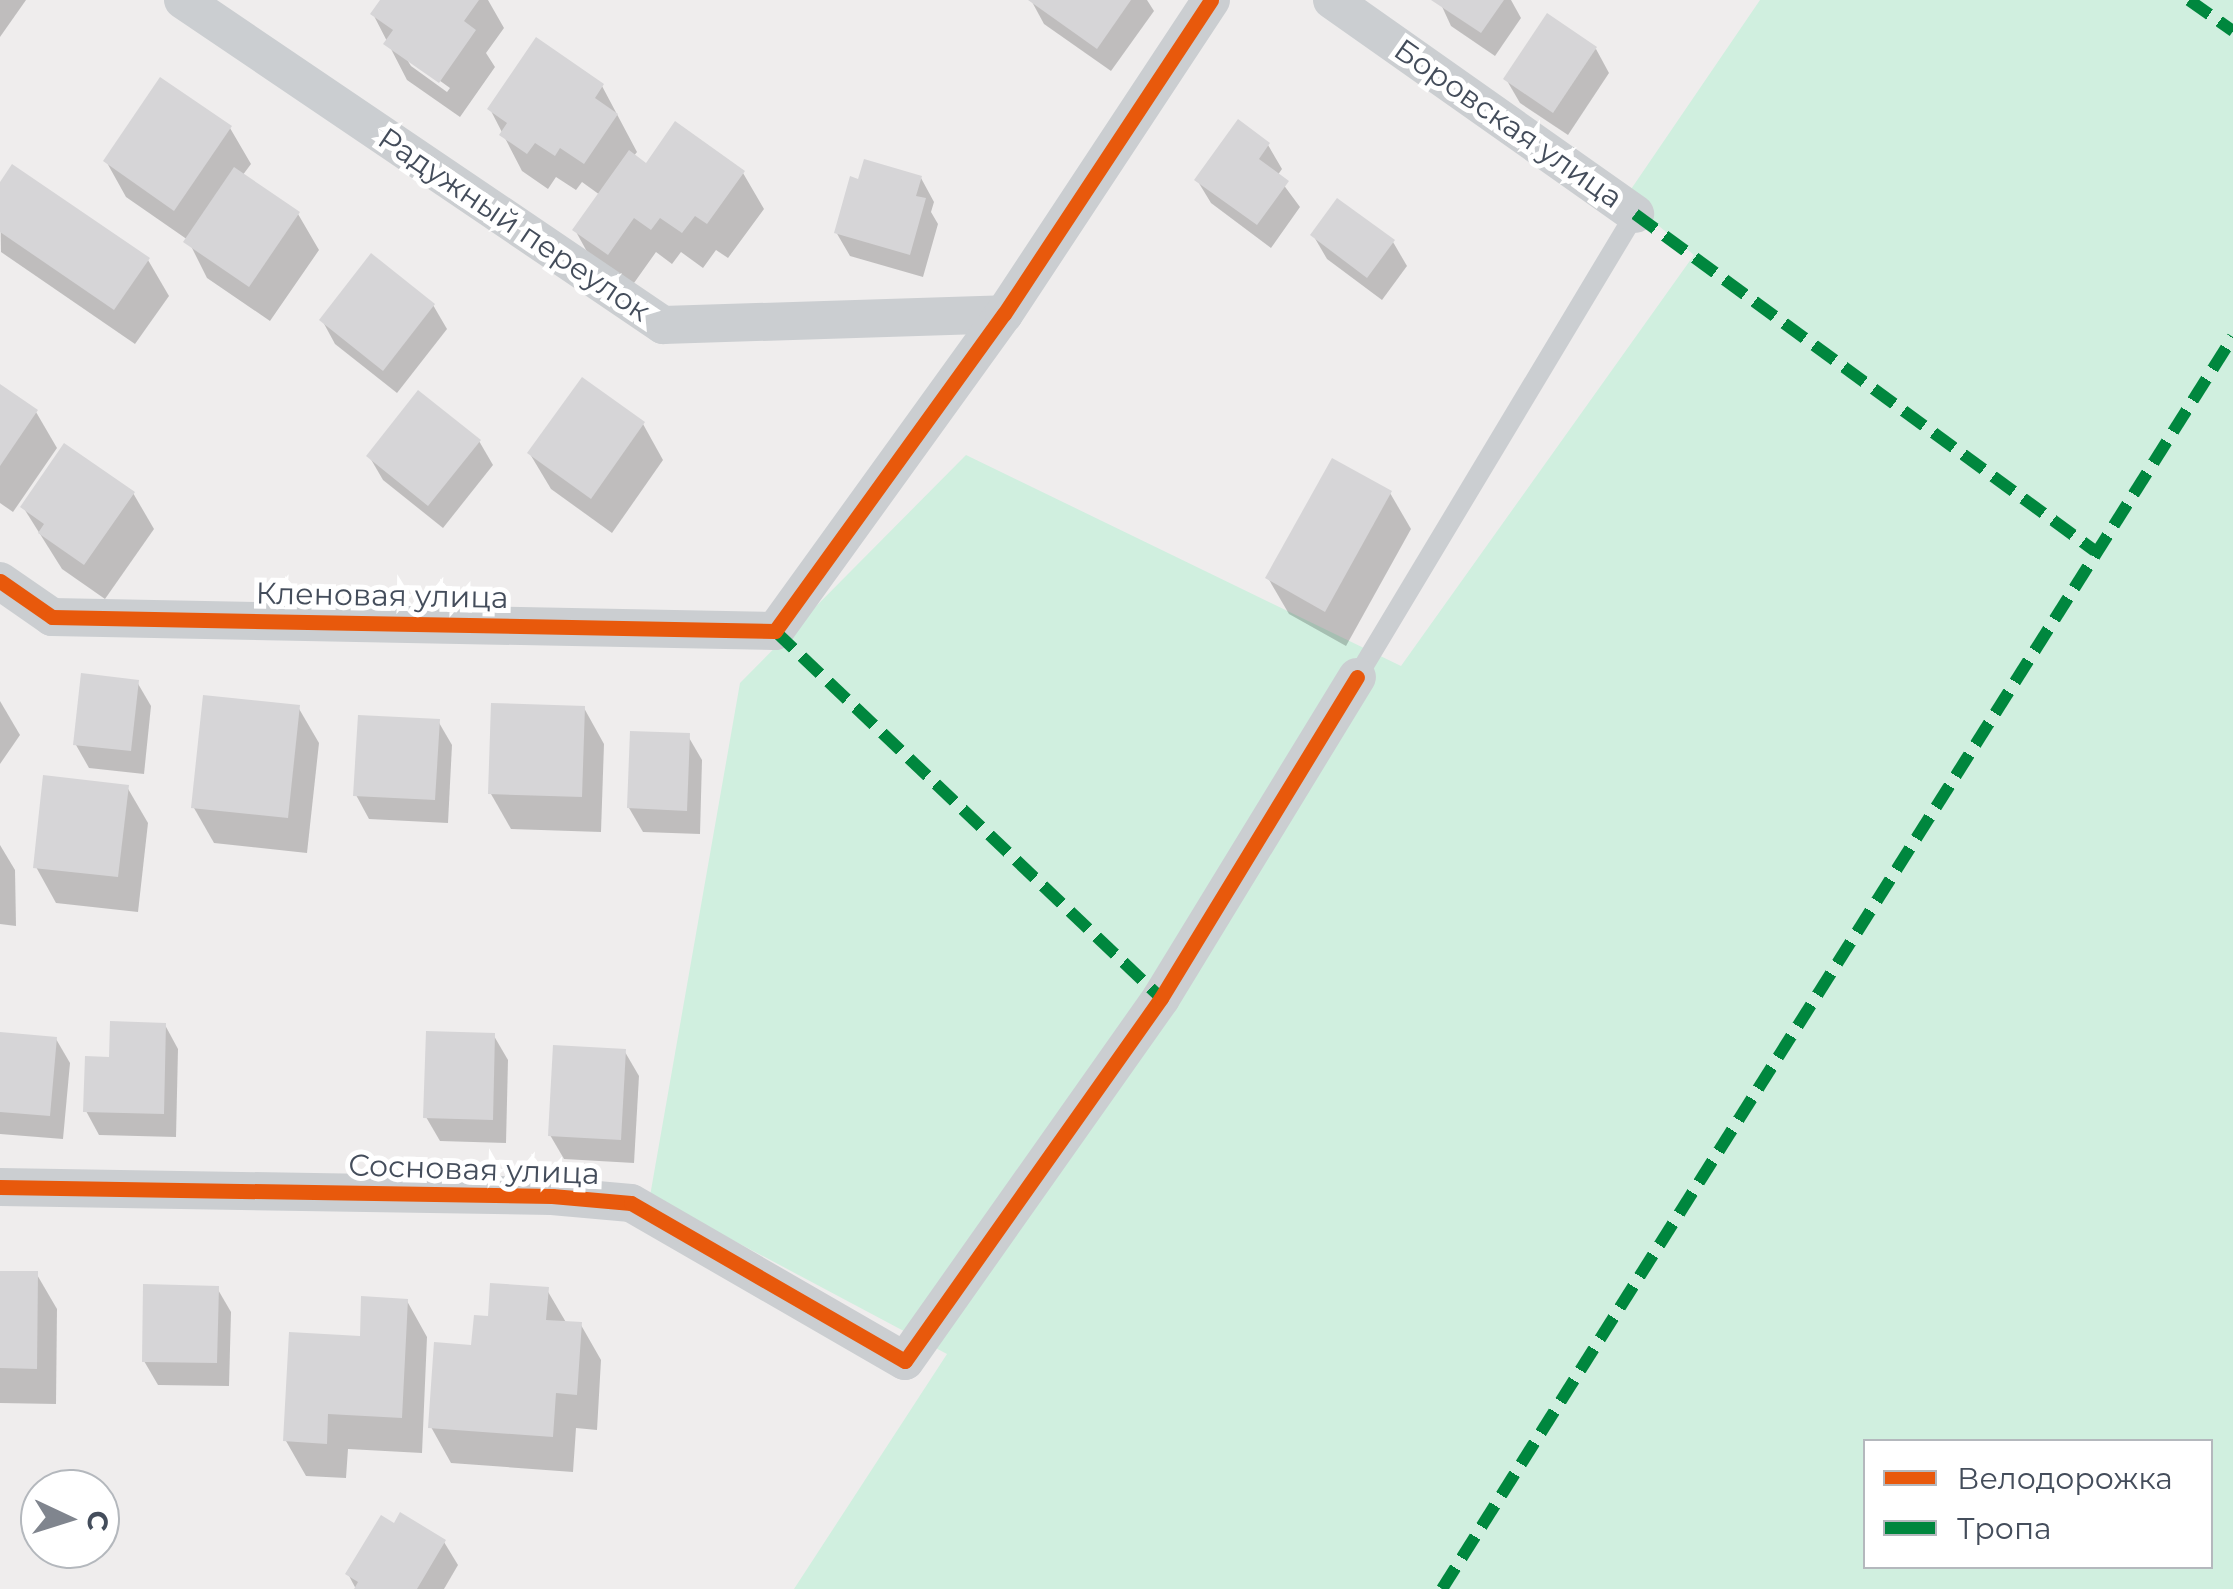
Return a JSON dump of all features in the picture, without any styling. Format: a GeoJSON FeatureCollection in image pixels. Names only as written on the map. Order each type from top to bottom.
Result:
{"type":"FeatureCollection","features":[{"type":"Feature","properties":{"kind":"street","name":"Радужный переулок"},"geometry":{"type":"LineString","coordinates":[[182,0],[662,325],[1004,314]]}},
{"type":"Feature","properties":{"kind":"street"},"geometry":{"type":"LineString","coordinates":[[1004,314],[1211,0]]}},
{"type":"Feature","properties":{"kind":"street","name":"Боровская улица"},"geometry":{"type":"LineString","coordinates":[[1332,0],[1635,214]]}},
{"type":"Feature","properties":{"kind":"street","name":"Кленовая улица"},"geometry":{"type":"LineString","coordinates":[[0,581],[52,616],[775,631],[1004,314]]}},
{"type":"Feature","properties":{"kind":"street","name":"Сосновая улица"},"geometry":{"type":"LineString","coordinates":[[0,1187],[552,1196],[631,1204],[905,1361],[1161,998],[1357,676]]}},
{"type":"Feature","properties":{"kind":"lane"},"geometry":{"type":"LineString","coordinates":[[1357,676],[1635,214]]}},
{"type":"Feature","properties":{"kind":"green space"},"geometry":{"type":"Polygon","coordinates":[[[1760,0],[2233,0],[2233,1589],[794,1589],[947,1354],[650,1196],[740,683],[966,455],[1401,666],[1694,255],[1625,198],[1760,0]]]}},
{"type":"Feature","properties":{"kind":"building"},"geometry":{"type":"Polygon","coordinates":[[[380,0],[479,0],[464,21],[476,30],[439,83],[383,44],[393,30],[370,14],[380,0]]]}},
{"type":"Feature","properties":{"kind":"building"},"geometry":{"type":"Polygon","coordinates":[[[1028,0],[1131,0],[1097,49],[1028,0]]]}},
{"type":"Feature","properties":{"kind":"building"},"geometry":{"type":"Polygon","coordinates":[[[1431,0],[1504,0],[1481,33],[1431,0]]]}},
{"type":"Feature","properties":{"kind":"building"},"geometry":{"type":"Polygon","coordinates":[[[1547,13],[1597,47],[1553,113],[1503,79],[1547,13]]]}},
{"type":"Feature","properties":{"kind":"building"},"geometry":{"type":"Polygon","coordinates":[[[536,37],[604,84],[595,98],[618,114],[584,164],[560,148],[555,156],[535,143],[527,154],[499,135],[507,123],[487,109],[536,37]]]}},
{"type":"Feature","properties":{"kind":"building"},"geometry":{"type":"Polygon","coordinates":[[[160,77],[232,126],[174,211],[103,161],[160,77]]]}},
{"type":"Feature","properties":{"kind":"building"},"geometry":{"type":"Polygon","coordinates":[[[1238,119],[1270,143],[1259,159],[1289,181],[1257,225],[1194,180],[1238,119]]]}},
{"type":"Feature","properties":{"kind":"building"},"geometry":{"type":"Polygon","coordinates":[[[675,121],[745,171],[707,224],[695,216],[682,233],[660,218],[651,230],[634,218],[608,255],[572,230],[629,150],[646,163],[675,121]]]}},
{"type":"Feature","properties":{"kind":"building"},"geometry":{"type":"Polygon","coordinates":[[[864,159],[922,176],[916,196],[926,198],[910,255],[834,233],[850,176],[858,179],[864,159]]]}},
{"type":"Feature","properties":{"kind":"building"},"geometry":{"type":"Polygon","coordinates":[[[12,164],[150,258],[114,310],[0,232],[0,182],[12,164]]]}},
{"type":"Feature","properties":{"kind":"building"},"geometry":{"type":"Polygon","coordinates":[[[234,167],[300,212],[249,287],[183,242],[234,167]]]}},
{"type":"Feature","properties":{"kind":"building"},"geometry":{"type":"Polygon","coordinates":[[[1337,198],[1395,240],[1367,278],[1310,235],[1337,198]]]}},
{"type":"Feature","properties":{"kind":"building"},"geometry":{"type":"Polygon","coordinates":[[[371,253],[435,304],[383,371],[319,320],[371,253]]]}},
{"type":"Feature","properties":{"kind":"building"},"geometry":{"type":"Polygon","coordinates":[[[582,377],[645,422],[591,499],[527,453],[582,377]]]}},
{"type":"Feature","properties":{"kind":"building"},"geometry":{"type":"Polygon","coordinates":[[[0,384],[38,410],[0,466],[0,384]]]}},
{"type":"Feature","properties":{"kind":"building"},"geometry":{"type":"Polygon","coordinates":[[[418,390],[481,440],[428,506],[366,456],[418,390]]]}},
{"type":"Feature","properties":{"kind":"building"},"geometry":{"type":"Polygon","coordinates":[[[64,443],[135,492],[84,565],[38,533],[44,524],[20,507],[64,443]]]}},
{"type":"Feature","properties":{"kind":"building"},"geometry":{"type":"Polygon","coordinates":[[[1332,458],[1392,491],[1325,612],[1265,578],[1332,458]]]}},
{"type":"Feature","properties":{"kind":"building"},"geometry":{"type":"Polygon","coordinates":[[[81,673],[139,680],[131,751],[73,745],[81,673]]]}},
{"type":"Feature","properties":{"kind":"building"},"geometry":{"type":"Polygon","coordinates":[[[203,695],[300,705],[288,818],[191,808],[203,695]]]}},
{"type":"Feature","properties":{"kind":"building"},"geometry":{"type":"Polygon","coordinates":[[[491,703],[585,706],[582,797],[488,794],[491,703]]]}},
{"type":"Feature","properties":{"kind":"building"},"geometry":{"type":"Polygon","coordinates":[[[358,715],[440,719],[435,800],[353,796],[358,715]]]}},
{"type":"Feature","properties":{"kind":"building"},"geometry":{"type":"Polygon","coordinates":[[[630,731],[690,733],[687,811],[627,808],[630,731]]]}},
{"type":"Feature","properties":{"kind":"building"},"geometry":{"type":"Polygon","coordinates":[[[43,775],[129,785],[118,877],[33,868],[43,775]]]}},
{"type":"Feature","properties":{"kind":"building"},"geometry":{"type":"Polygon","coordinates":[[[110,1021],[166,1023],[164,1114],[83,1112],[85,1056],[109,1057],[110,1021]]]}},
{"type":"Feature","properties":{"kind":"building"},"geometry":{"type":"Polygon","coordinates":[[[426,1031],[495,1033],[493,1120],[423,1118],[426,1031]]]}},
{"type":"Feature","properties":{"kind":"building"},"geometry":{"type":"Polygon","coordinates":[[[0,1032],[57,1037],[50,1116],[0,1112],[0,1032]]]}},
{"type":"Feature","properties":{"kind":"building"},"geometry":{"type":"Polygon","coordinates":[[[553,1045],[626,1049],[621,1140],[548,1136],[553,1045]]]}},
{"type":"Feature","properties":{"kind":"building"},"geometry":{"type":"Polygon","coordinates":[[[0,1271],[38,1271],[37,1369],[0,1368],[0,1271]]]}},
{"type":"Feature","properties":{"kind":"building"},"geometry":{"type":"Polygon","coordinates":[[[490,1283],[549,1287],[546,1320],[582,1322],[577,1395],[556,1393],[553,1437],[428,1428],[434,1342],[471,1345],[474,1315],[488,1316],[490,1283]]]}},
{"type":"Feature","properties":{"kind":"building"},"geometry":{"type":"Polygon","coordinates":[[[143,1284],[219,1286],[217,1363],[142,1362],[143,1284]]]}},
{"type":"Feature","properties":{"kind":"building"},"geometry":{"type":"Polygon","coordinates":[[[361,1296],[408,1299],[402,1418],[328,1414],[327,1444],[283,1441],[289,1332],[360,1336],[361,1296]]]}},
{"type":"Feature","properties":{"kind":"building"},"geometry":{"type":"Polygon","coordinates":[[[400,1512],[446,1540],[417,1589],[354,1589],[358,1582],[345,1574],[381,1515],[394,1523],[400,1512]]]}},
{"type":"Feature","properties":{"kind":"marked path"},"geometry":{"type":"LineString","coordinates":[[2189,0],[2233,31]]}},
{"type":"Feature","properties":{"kind":"marked path"},"geometry":{"type":"LineString","coordinates":[[1635,214],[2095,551]]}},
{"type":"Feature","properties":{"kind":"marked path"},"geometry":{"type":"LineString","coordinates":[[1442,1589],[2233,337]]}},
{"type":"Feature","properties":{"kind":"marked path"},"geometry":{"type":"LineString","coordinates":[[775,631],[1161,998]]}},
{"type":"Feature","properties":{"kind":"cycle path"},"geometry":{"type":"LineString","coordinates":[[0,581],[52,617],[775,631],[1004,314],[1211,0]]}},
{"type":"Feature","properties":{"kind":"cycle path"},"geometry":{"type":"LineString","coordinates":[[0,1187],[552,1196],[631,1203],[905,1361],[1161,998],[1357,677]]}}]}
